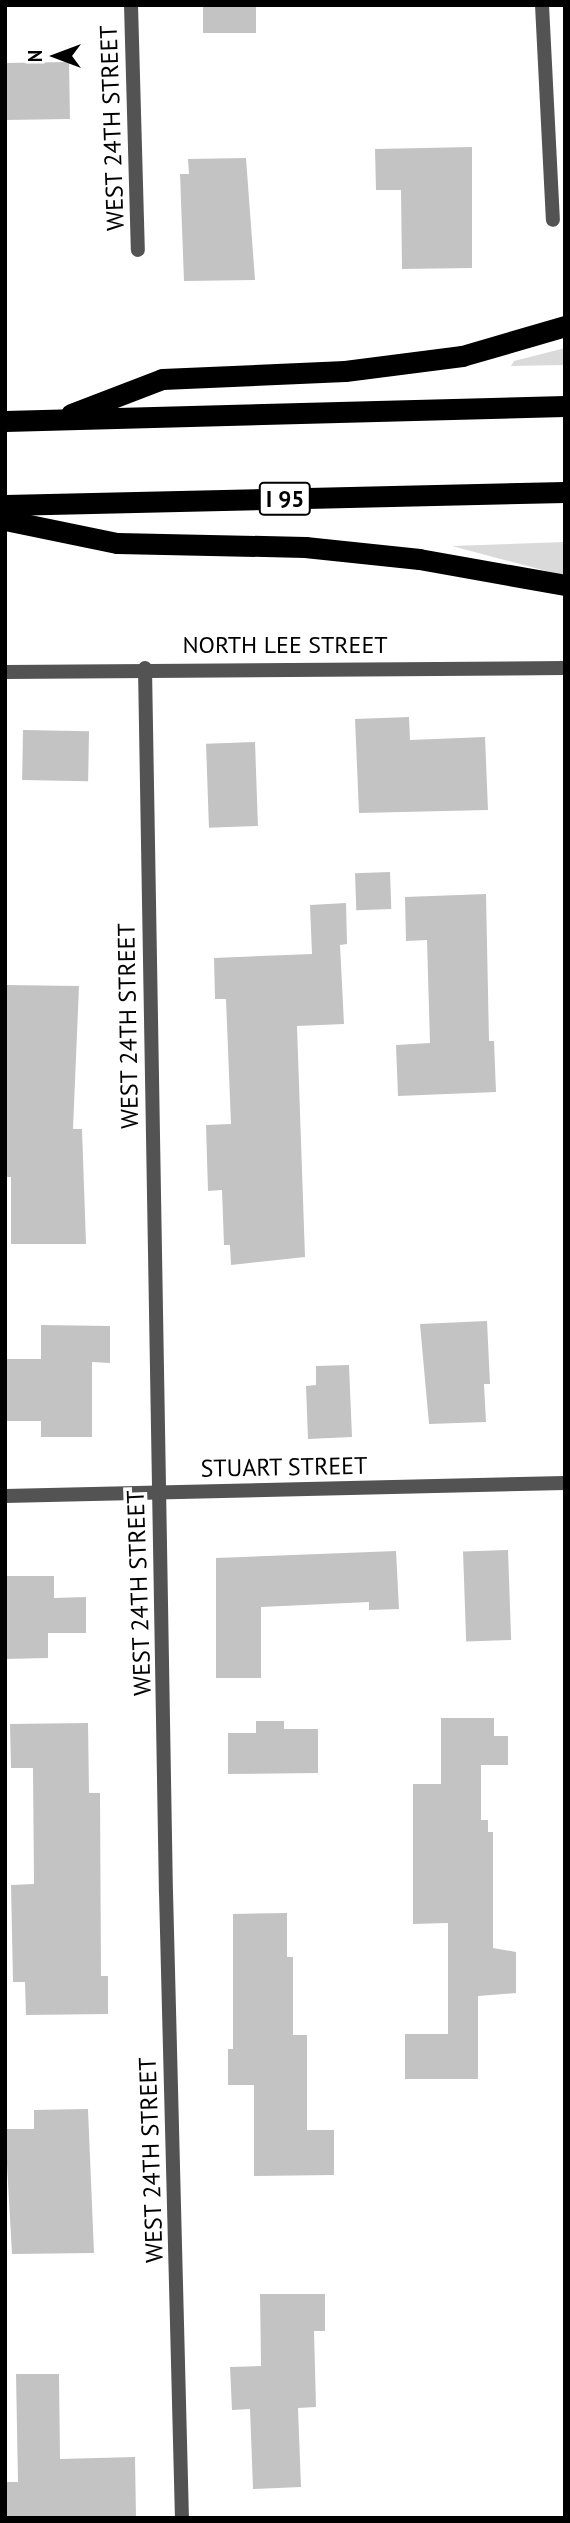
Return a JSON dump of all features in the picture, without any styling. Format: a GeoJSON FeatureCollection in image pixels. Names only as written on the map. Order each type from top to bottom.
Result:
{"type":"FeatureCollection","features":[{"type":"Feature","properties":{"kind":"highway"},"geometry":{"type":"LineString","coordinates":[[57,420],[162,379],[345,371],[462,356],[565,326]]}},
{"type":"Feature","properties":{"kind":"highway"},"geometry":{"type":"LineString","coordinates":[[5,421],[565,405]]}},
{"type":"Feature","properties":{"kind":"highway","name":"I 95"},"geometry":{"type":"LineString","coordinates":[[5,505],[565,492]]}},
{"type":"Feature","properties":{"kind":"highway"},"geometry":{"type":"LineString","coordinates":[[5,520],[117,543],[305,547],[419,559],[565,584]]}},
{"type":"Feature","properties":{"kind":"street","name":"WEST 24TH STREET"},"geometry":{"type":"LineString","coordinates":[[131,5],[138,250]]}},
{"type":"Feature","properties":{"kind":"street"},"geometry":{"type":"LineString","coordinates":[[542,5],[553,220]]}},
{"type":"Feature","properties":{"kind":"street","name":"WEST 24TH STREET"},"geometry":{"type":"LineString","coordinates":[[145,668],[159,1493],[182,2518]]}},
{"type":"Feature","properties":{"kind":"street","name":"NORTH LEE STREET"},"geometry":{"type":"LineString","coordinates":[[5,672],[145,668],[565,668]]}},
{"type":"Feature","properties":{"kind":"street","name":"STUART STREET"},"geometry":{"type":"LineString","coordinates":[[5,1496],[565,1483]]}},
{"type":"Feature","properties":{"kind":"shaded area"},"geometry":{"type":"Polygon","coordinates":[[[565,348],[565,365],[511,366],[514,361],[565,348]]]}},
{"type":"Feature","properties":{"kind":"shaded area"},"geometry":{"type":"Polygon","coordinates":[[[565,542],[565,576],[452,546],[565,542]]]}},
{"type":"Feature","properties":{"kind":"building"},"geometry":{"type":"Polygon","coordinates":[[[203,5],[256,5],[256,33],[203,33],[203,5]]]}},
{"type":"Feature","properties":{"kind":"building"},"geometry":{"type":"Polygon","coordinates":[[[69,62],[70,119],[6,120],[5,63],[69,62]]]}},
{"type":"Feature","properties":{"kind":"building"},"geometry":{"type":"Polygon","coordinates":[[[472,147],[472,268],[402,269],[401,190],[376,190],[375,149],[472,147]]]}},
{"type":"Feature","properties":{"kind":"building"},"geometry":{"type":"Polygon","coordinates":[[[246,158],[255,280],[184,281],[180,174],[189,174],[188,159],[246,158]]]}},
{"type":"Feature","properties":{"kind":"building"},"geometry":{"type":"Polygon","coordinates":[[[409,717],[410,740],[485,737],[488,810],[359,813],[355,719],[409,717]]]}},
{"type":"Feature","properties":{"kind":"building"},"geometry":{"type":"Polygon","coordinates":[[[23,730],[89,731],[88,781],[22,780],[23,730]]]}},
{"type":"Feature","properties":{"kind":"building"},"geometry":{"type":"Polygon","coordinates":[[[255,742],[258,826],[209,828],[206,744],[255,742]]]}},
{"type":"Feature","properties":{"kind":"building"},"geometry":{"type":"Polygon","coordinates":[[[390,872],[391,909],[356,910],[355,873],[390,872]]]}},
{"type":"Feature","properties":{"kind":"building"},"geometry":{"type":"Polygon","coordinates":[[[486,894],[489,1041],[494,1041],[496,1092],[398,1096],[396,1045],[430,1043],[427,940],[406,941],[405,897],[486,894]]]}},
{"type":"Feature","properties":{"kind":"building"},"geometry":{"type":"Polygon","coordinates":[[[346,903],[347,944],[340,945],[344,1024],[297,1026],[305,1257],[231,1265],[230,1245],[224,1245],[222,1190],[208,1191],[206,1125],[231,1124],[226,999],[215,999],[214,958],[312,954],[310,905],[346,903]]]}},
{"type":"Feature","properties":{"kind":"building"},"geometry":{"type":"Polygon","coordinates":[[[5,985],[79,986],[73,1129],[82,1129],[86,1244],[11,1244],[11,1177],[5,1177],[5,985]]]}},
{"type":"Feature","properties":{"kind":"building"},"geometry":{"type":"Polygon","coordinates":[[[487,1321],[490,1384],[484,1384],[486,1422],[429,1424],[420,1324],[487,1321]]]}},
{"type":"Feature","properties":{"kind":"building"},"geometry":{"type":"Polygon","coordinates":[[[41,1325],[110,1326],[110,1363],[92,1362],[92,1437],[41,1437],[41,1421],[5,1421],[5,1359],[41,1359],[41,1325]]]}},
{"type":"Feature","properties":{"kind":"building"},"geometry":{"type":"Polygon","coordinates":[[[349,1365],[352,1437],[308,1439],[306,1386],[316,1385],[316,1366],[349,1365]]]}},
{"type":"Feature","properties":{"kind":"building"},"geometry":{"type":"Polygon","coordinates":[[[508,1550],[511,1640],[466,1642],[463,1552],[508,1550]]]}},
{"type":"Feature","properties":{"kind":"building"},"geometry":{"type":"Polygon","coordinates":[[[396,1551],[399,1609],[369,1610],[369,1602],[261,1607],[261,1678],[216,1678],[216,1558],[396,1551]]]}},
{"type":"Feature","properties":{"kind":"building"},"geometry":{"type":"Polygon","coordinates":[[[5,1576],[54,1576],[54,1598],[86,1597],[86,1633],[48,1633],[48,1658],[5,1659],[5,1576]]]}},
{"type":"Feature","properties":{"kind":"building"},"geometry":{"type":"Polygon","coordinates":[[[441,1718],[494,1718],[494,1736],[508,1736],[508,1765],[481,1765],[481,1820],[488,1820],[488,1832],[493,1832],[493,1948],[516,1952],[516,1993],[478,1996],[478,2079],[405,2079],[405,2034],[448,2034],[448,1923],[413,1924],[413,1784],[441,1784],[441,1718]]]}},
{"type":"Feature","properties":{"kind":"building"},"geometry":{"type":"Polygon","coordinates":[[[256,1721],[284,1721],[284,1729],[318,1729],[318,1773],[228,1774],[228,1733],[256,1733],[256,1721]]]}},
{"type":"Feature","properties":{"kind":"building"},"geometry":{"type":"Polygon","coordinates":[[[88,1723],[89,1793],[100,1793],[101,1976],[108,1976],[108,2014],[26,2015],[25,1982],[13,1982],[11,1885],[34,1884],[33,1768],[11,1768],[10,1724],[88,1723]]]}},
{"type":"Feature","properties":{"kind":"building"},"geometry":{"type":"Polygon","coordinates":[[[287,1913],[287,1957],[293,1957],[293,2035],[307,2035],[307,2130],[334,2130],[334,2175],[254,2176],[254,2085],[228,2085],[228,2049],[233,2049],[233,1914],[287,1913]]]}},
{"type":"Feature","properties":{"kind":"building"},"geometry":{"type":"Polygon","coordinates":[[[88,2109],[94,2253],[12,2254],[5,2129],[34,2129],[34,2110],[88,2109]]]}},
{"type":"Feature","properties":{"kind":"building"},"geometry":{"type":"Polygon","coordinates":[[[260,2294],[325,2294],[325,2331],[314,2331],[316,2407],[298,2408],[301,2487],[253,2489],[250,2409],[232,2410],[230,2367],[261,2366],[260,2294]]]}},
{"type":"Feature","properties":{"kind":"building"},"geometry":{"type":"Polygon","coordinates":[[[16,2374],[59,2374],[60,2459],[135,2457],[136,2518],[5,2518],[5,2482],[18,2482],[16,2374]]]}}]}
